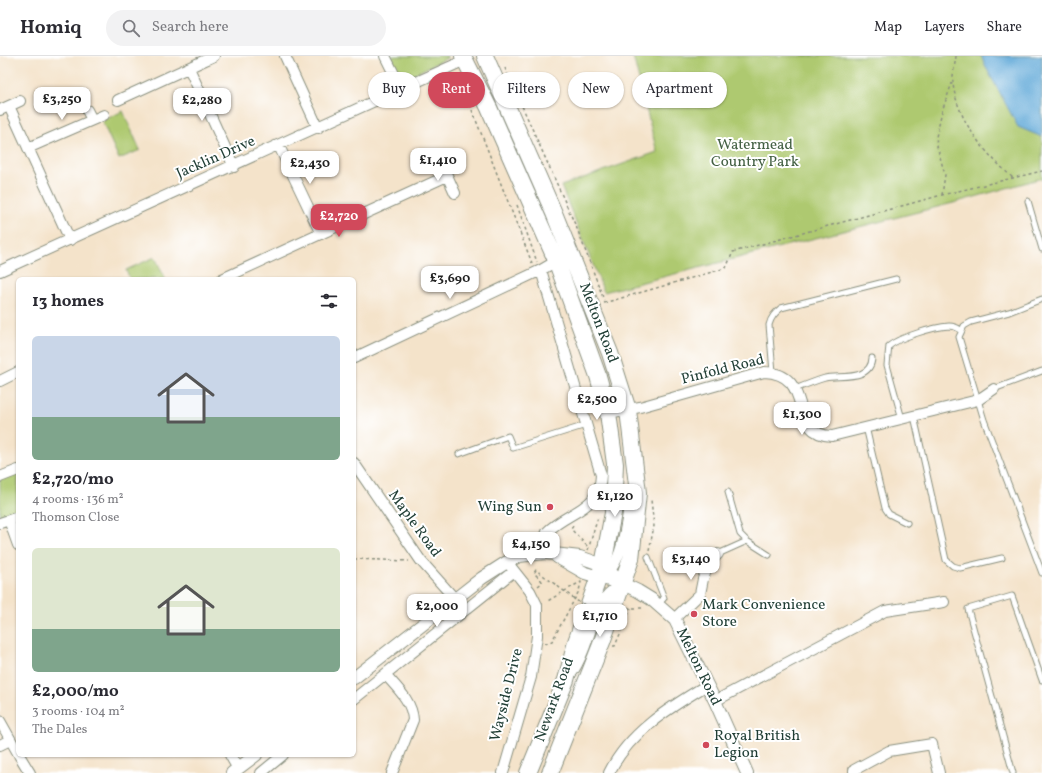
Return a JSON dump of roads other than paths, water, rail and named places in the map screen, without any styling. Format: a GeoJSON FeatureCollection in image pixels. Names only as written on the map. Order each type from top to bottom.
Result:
{"type":"FeatureCollection","features":[{"type":"Feature","properties":{"kind":"highway","name":"Melton Road"},"geometry":{"type":"LineString","coordinates":[[484,56],[481,66],[494,100],[490,108]]}},
{"type":"Feature","properties":{"kind":"highway","name":"Melton Road"},"geometry":{"type":"LineString","coordinates":[[484,56],[571,254],[610,353],[628,410],[638,493],[632,559]]}},
{"type":"Feature","properties":{"kind":"highway","name":"Melton Road"},"geometry":{"type":"LineString","coordinates":[[461,60],[490,108],[556,260],[598,376],[608,413],[615,464]]}},
{"type":"Feature","properties":{"kind":"highway","name":"Newark Road"},"geometry":{"type":"LineString","coordinates":[[528,773],[566,680],[576,642],[604,571],[613,513],[615,464]]}},
{"type":"Feature","properties":{"kind":"highway","name":"Newark Road"},"geometry":{"type":"LineString","coordinates":[[550,773],[632,559]]}},
{"type":"Feature","properties":{"kind":"street"},"geometry":{"type":"LineString","coordinates":[[118,100],[132,98],[212,56]]}},
{"type":"Feature","properties":{"kind":"street"},"geometry":{"type":"LineString","coordinates":[[285,56],[318,128]]}},
{"type":"Feature","properties":{"kind":"street"},"geometry":{"type":"LineString","coordinates":[[385,56],[393,72]]}},
{"type":"Feature","properties":{"kind":"street","name":"Jacklin Drive"},"geometry":{"type":"LineString","coordinates":[[420,81],[461,60]]}},
{"type":"Feature","properties":{"kind":"street"},"geometry":{"type":"LineString","coordinates":[[189,68],[234,167]]}},
{"type":"Feature","properties":{"kind":"street"},"geometry":{"type":"LineString","coordinates":[[20,101],[5,108],[28,148],[70,240]]}},
{"type":"Feature","properties":{"kind":"street","name":"Jacklin Drive"},"geometry":{"type":"LineString","coordinates":[[0,271],[368,105]]}},
{"type":"Feature","properties":{"kind":"street"},"geometry":{"type":"LineString","coordinates":[[88,110],[92,120]]}},
{"type":"Feature","properties":{"kind":"street"},"geometry":{"type":"LineString","coordinates":[[28,148],[104,115]]}},
{"type":"Feature","properties":{"kind":"street"},"geometry":{"type":"LineString","coordinates":[[279,146],[321,234]]}},
{"type":"Feature","properties":{"kind":"street"},"geometry":{"type":"LineString","coordinates":[[441,162],[455,193]]}},
{"type":"Feature","properties":{"kind":"street"},"geometry":{"type":"LineString","coordinates":[[226,277],[447,176]]}},
{"type":"Feature","properties":{"kind":"street"},"geometry":{"type":"LineString","coordinates":[[356,357],[571,254]]}},
{"type":"Feature","properties":{"kind":"street"},"geometry":{"type":"LineString","coordinates":[[539,270],[601,475],[600,490],[592,502],[547,532],[544,541],[549,554]]}},
{"type":"Feature","properties":{"kind":"street","name":"Pinfold Road"},"geometry":{"type":"LineString","coordinates":[[608,413],[628,410],[764,372],[773,372],[786,378],[795,388]]}},
{"type":"Feature","properties":{"kind":"street"},"geometry":{"type":"LineString","coordinates":[[0,379],[16,373]]}},
{"type":"Feature","properties":{"kind":"street"},"geometry":{"type":"LineString","coordinates":[[795,388],[807,426],[821,435],[832,436],[978,400],[994,389]]}},
{"type":"Feature","properties":{"kind":"street","name":"Maple Road"},"geometry":{"type":"LineString","coordinates":[[356,466],[421,561],[455,599]]}},
{"type":"Feature","properties":{"kind":"street"},"geometry":{"type":"LineString","coordinates":[[356,697],[511,566],[519,556],[549,554],[585,573],[604,571],[616,563],[624,534],[635,466]]}},
{"type":"Feature","properties":{"kind":"street"},"geometry":{"type":"LineString","coordinates":[[0,477],[16,471]]}},
{"type":"Feature","properties":{"kind":"street"},"geometry":{"type":"LineString","coordinates":[[9,520],[16,539]]}},
{"type":"Feature","properties":{"kind":"street"},"geometry":{"type":"LineString","coordinates":[[674,619],[700,594],[703,578],[709,563],[718,554]]}},
{"type":"Feature","properties":{"kind":"street"},"geometry":{"type":"LineString","coordinates":[[356,676],[455,599],[511,566]]}},
{"type":"Feature","properties":{"kind":"street","name":"Wayside Drive"},"geometry":{"type":"LineString","coordinates":[[503,773],[531,677],[535,644],[537,605],[530,591],[511,566]]}},
{"type":"Feature","properties":{"kind":"street","name":"Melton Road"},"geometry":{"type":"LineString","coordinates":[[604,571],[623,584],[638,591],[658,605],[674,619],[715,701],[747,773]]}},
{"type":"Feature","properties":{"kind":"street"},"geometry":{"type":"LineString","coordinates":[[566,680],[579,660],[602,602],[611,592],[623,584]]}},
{"type":"Feature","properties":{"kind":"street"},"geometry":{"type":"LineString","coordinates":[[715,701],[886,611],[944,602]]}},
{"type":"Feature","properties":{"kind":"street"},"geometry":{"type":"LineString","coordinates":[[385,674],[409,703],[413,720],[392,773]]}},
{"type":"Feature","properties":{"kind":"street"},"geometry":{"type":"LineString","coordinates":[[609,773],[634,737],[667,710],[707,686]]}},
{"type":"Feature","properties":{"kind":"street"},"geometry":{"type":"LineString","coordinates":[[0,721],[16,749]]}},
{"type":"Feature","properties":{"kind":"street"},"geometry":{"type":"LineString","coordinates":[[0,745],[10,740]]}},
{"type":"Feature","properties":{"kind":"street"},"geometry":{"type":"LineString","coordinates":[[854,773],[854,770],[889,752],[932,744],[939,773]]}},
{"type":"Feature","properties":{"kind":"street"},"geometry":{"type":"LineString","coordinates":[[21,757],[30,773]]}},
{"type":"Feature","properties":{"kind":"street"},"geometry":{"type":"LineString","coordinates":[[230,757],[234,772],[253,757]]}},
{"type":"Feature","properties":{"kind":"street"},"geometry":{"type":"LineString","coordinates":[[260,773],[280,757]]}},
{"type":"Feature","properties":{"kind":"lane"},"geometry":{"type":"LineString","coordinates":[[1028,201],[1042,249]]}},
{"type":"Feature","properties":{"kind":"lane"},"geometry":{"type":"LineString","coordinates":[[773,372],[769,325],[770,318],[781,308],[896,279]]}},
{"type":"Feature","properties":{"kind":"lane"},"geometry":{"type":"LineString","coordinates":[[1042,299],[1015,310],[971,322],[961,330],[959,338],[975,386],[984,420],[1042,573]]}},
{"type":"Feature","properties":{"kind":"lane"},"geometry":{"type":"LineString","coordinates":[[902,418],[887,365],[888,346],[897,340],[938,328],[950,326],[961,330]]}},
{"type":"Feature","properties":{"kind":"lane"},"geometry":{"type":"LineString","coordinates":[[795,388],[825,378],[862,374],[872,363],[872,358]]}},
{"type":"Feature","properties":{"kind":"lane"},"geometry":{"type":"LineString","coordinates":[[994,389],[1042,371]]}},
{"type":"Feature","properties":{"kind":"lane"},"geometry":{"type":"LineString","coordinates":[[914,416],[946,560],[953,566],[960,568],[1002,558]]}},
{"type":"Feature","properties":{"kind":"lane"},"geometry":{"type":"LineString","coordinates":[[459,454],[508,436],[513,448],[586,425]]}},
{"type":"Feature","properties":{"kind":"lane"},"geometry":{"type":"LineString","coordinates":[[866,427],[885,508],[889,514],[907,522]]}},
{"type":"Feature","properties":{"kind":"lane"},"geometry":{"type":"LineString","coordinates":[[728,492],[740,534],[747,541],[769,555]]}},
{"type":"Feature","properties":{"kind":"lane"},"geometry":{"type":"LineString","coordinates":[[718,554],[747,541]]}},
{"type":"Feature","properties":{"kind":"lane"},"geometry":{"type":"LineString","coordinates":[[648,557],[664,598],[658,605]]}},
{"type":"Feature","properties":{"kind":"lane"},"geometry":{"type":"LineString","coordinates":[[1013,773],[968,609],[1012,596],[1042,680]]}},
{"type":"Feature","properties":{"kind":"water"},"geometry":{"type":"Polygon","coordinates":[[[981,56],[1042,56],[1042,137],[1018,127],[981,56]]]}},
{"type":"Feature","properties":{"kind":"place","name":"Wing Sun"},"geometry":{"type":"Point","coordinates":[550,507]}},
{"type":"Feature","properties":{"kind":"place","name":"Mark Convenience Store"},"geometry":{"type":"Point","coordinates":[694,614]}},
{"type":"Feature","properties":{"kind":"place","name":"Royal British Legion"},"geometry":{"type":"Point","coordinates":[706,745]}},
{"type":"Feature","properties":{"kind":"park label","name":"Watermead Country Park"},"geometry":{"type":"Point","coordinates":[755,154]}}]}
